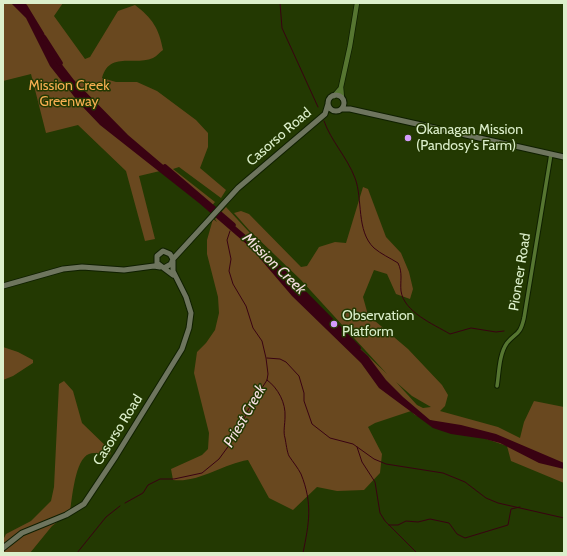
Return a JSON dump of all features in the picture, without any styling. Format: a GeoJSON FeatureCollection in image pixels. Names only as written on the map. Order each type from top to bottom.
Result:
{"type":"FeatureCollection","features":[{"type":"Feature","properties":{"kind":"main road"},"geometry":{"type":"LineString","coordinates":[[350,109],[343,100],[334,96],[330,99],[328,104],[334,111],[350,109],[564,157]]}},
{"type":"Feature","properties":{"kind":"main road"},"geometry":{"type":"LineString","coordinates":[[342,109],[343,100]]}},
{"type":"Feature","properties":{"kind":"main road","name":"Casorso Road"},"geometry":{"type":"LineString","coordinates":[[325,114],[328,104]]}},
{"type":"Feature","properties":{"kind":"main road","name":"Casorso Road"},"geometry":{"type":"LineString","coordinates":[[3,548],[22,533],[66,515],[84,504],[94,491],[182,348],[189,328],[191,313],[186,297],[172,267],[173,260],[183,247],[238,188],[325,114],[334,111]]}},
{"type":"Feature","properties":{"kind":"main road","name":"Casorso Road"},"geometry":{"type":"LineString","coordinates":[[168,252],[175,251],[183,247]]}},
{"type":"Feature","properties":{"kind":"main road"},"geometry":{"type":"LineString","coordinates":[[3,286],[63,269],[82,267],[124,270],[141,267],[162,267],[170,266],[173,260],[168,252],[163,251],[153,261],[141,267]]}},
{"type":"Feature","properties":{"kind":"main road"},"geometry":{"type":"LineString","coordinates":[[157,256],[156,261],[162,267]]}},
{"type":"Feature","properties":{"kind":"main road","name":"Casorso Road"},"geometry":{"type":"LineString","coordinates":[[162,267],[172,273],[178,281]]}},
{"type":"Feature","properties":{"kind":"street"},"geometry":{"type":"LineString","coordinates":[[343,100],[341,87],[357,3]]}},
{"type":"Feature","properties":{"kind":"street"},"geometry":{"type":"LineString","coordinates":[[334,96],[341,87]]}},
{"type":"Feature","properties":{"kind":"street","name":"Pioneer Road"},"geometry":{"type":"LineString","coordinates":[[497,386],[504,350],[507,343],[522,328],[551,154]]}},
{"type":"Feature","properties":{"kind":"green space","name":"Mission Creek Greenway"},"geometry":{"type":"Polygon","coordinates":[[[3,3],[63,3],[54,16],[85,59],[90,57],[118,11],[135,5],[141,10],[154,24],[163,50],[153,58],[146,60],[116,62],[105,70],[102,78],[116,82],[137,82],[157,91],[196,120],[208,133],[208,147],[200,168],[226,190],[221,198],[179,167],[173,169],[215,202],[209,209],[160,171],[139,176],[155,239],[145,241],[126,171],[78,125],[46,133],[31,74],[3,81],[3,3]]]}},
{"type":"Feature","properties":{"kind":"green space"},"geometry":{"type":"Polygon","coordinates":[[[363,187],[368,189],[386,237],[401,253],[409,272],[413,289],[410,299],[396,294],[387,274],[374,270],[363,297],[368,315],[408,349],[442,385],[448,395],[445,406],[440,411],[498,427],[520,438],[524,422],[534,401],[564,407],[564,483],[511,461],[507,446],[415,415],[411,411],[375,423],[368,427],[382,454],[380,473],[364,490],[337,491],[317,487],[293,510],[269,498],[248,460],[229,465],[192,479],[173,480],[171,469],[202,455],[208,449],[209,433],[194,373],[197,352],[206,343],[215,330],[219,313],[218,297],[207,254],[207,240],[213,219],[217,222],[215,219],[226,207],[332,322],[387,374],[301,280],[249,230],[234,213],[241,211],[249,214],[301,267],[307,266],[319,247],[335,242],[346,243],[363,187]],[[396,382],[417,405],[423,408],[431,407],[412,396],[396,382]]]}},
{"type":"Feature","properties":{"kind":"green space"},"geometry":{"type":"Polygon","coordinates":[[[3,347],[18,352],[33,360],[33,363],[13,376],[3,380],[3,347]]]}},
{"type":"Feature","properties":{"kind":"green space"},"geometry":{"type":"Polygon","coordinates":[[[64,381],[73,391],[82,423],[111,451],[110,455],[92,453],[84,457],[77,471],[70,512],[52,526],[30,553],[3,553],[3,540],[6,534],[31,521],[51,501],[54,487],[59,384],[64,381]]]}},
{"type":"Feature","properties":{"kind":"water","name":"Mission Creek"},"geometry":{"type":"Polygon","coordinates":[[[11,3],[25,3],[27,5],[44,33],[50,49],[74,80],[128,135],[262,249],[286,277],[328,320],[368,356],[386,380],[430,420],[461,425],[496,434],[564,463],[564,469],[539,463],[500,443],[485,439],[451,434],[433,428],[379,388],[361,363],[292,296],[251,248],[199,203],[100,125],[80,104],[50,66],[26,18],[11,3]]]}},
{"type":"Feature","properties":{"kind":"waterway"},"geometry":{"type":"LineString","coordinates":[[280,3],[282,28],[318,107]]}},
{"type":"Feature","properties":{"kind":"waterway","name":"Mission Creek"},"geometry":{"type":"LineString","coordinates":[[44,38],[60,63]]}},
{"type":"Feature","properties":{"kind":"waterway"},"geometry":{"type":"LineString","coordinates":[[324,121],[355,178],[362,224],[368,241],[374,248],[398,263],[400,267],[401,291],[403,298],[413,311],[428,322],[450,334],[471,328],[496,332],[504,331]]}},
{"type":"Feature","properties":{"kind":"waterway","name":"Mission Creek"},"geometry":{"type":"LineString","coordinates":[[165,167],[233,225]]}},
{"type":"Feature","properties":{"kind":"waterway","name":"Priest Creek"},"geometry":{"type":"LineString","coordinates":[[125,503],[143,493],[148,485],[160,479],[174,479],[202,473],[219,459],[238,433],[248,410],[267,380],[268,374],[266,358],[262,341],[253,328],[246,306],[233,284],[229,271],[231,259],[227,240],[230,231]]}},
{"type":"Feature","properties":{"kind":"waterway","name":"Mission Creek"},"geometry":{"type":"LineString","coordinates":[[270,259],[358,348]]}},
{"type":"Feature","properties":{"kind":"waterway"},"geometry":{"type":"LineString","coordinates":[[267,358],[280,359],[286,362],[299,376],[304,393],[304,401],[312,424],[330,438],[353,444],[374,459],[386,464],[443,473],[465,482],[486,498],[498,503],[564,518]]}},
{"type":"Feature","properties":{"kind":"waterway"},"geometry":{"type":"LineString","coordinates":[[267,380],[275,387],[283,401],[285,412],[284,433],[289,456],[301,474],[305,485],[309,514],[303,553]]}},
{"type":"Feature","properties":{"kind":"waterway"},"geometry":{"type":"LineString","coordinates":[[357,447],[362,462],[375,482],[380,513],[385,521],[417,553]]}},
{"type":"Feature","properties":{"kind":"waterway","name":"Priest Creek"},"geometry":{"type":"LineString","coordinates":[[77,553],[106,517],[120,506]]}},
{"type":"Feature","properties":{"kind":"waterway"},"geometry":{"type":"LineString","coordinates":[[389,525],[398,525],[406,521],[418,522],[430,519],[449,523],[457,534],[465,538],[508,525],[511,509],[520,507]]}},
{"type":"Feature","properties":{"kind":"place","name":"Okanagan Mission (Pandosy's Farm)"},"geometry":{"type":"Point","coordinates":[408,138]}},
{"type":"Feature","properties":{"kind":"place","name":"Observation Platform"},"geometry":{"type":"Point","coordinates":[334,324]}}]}
